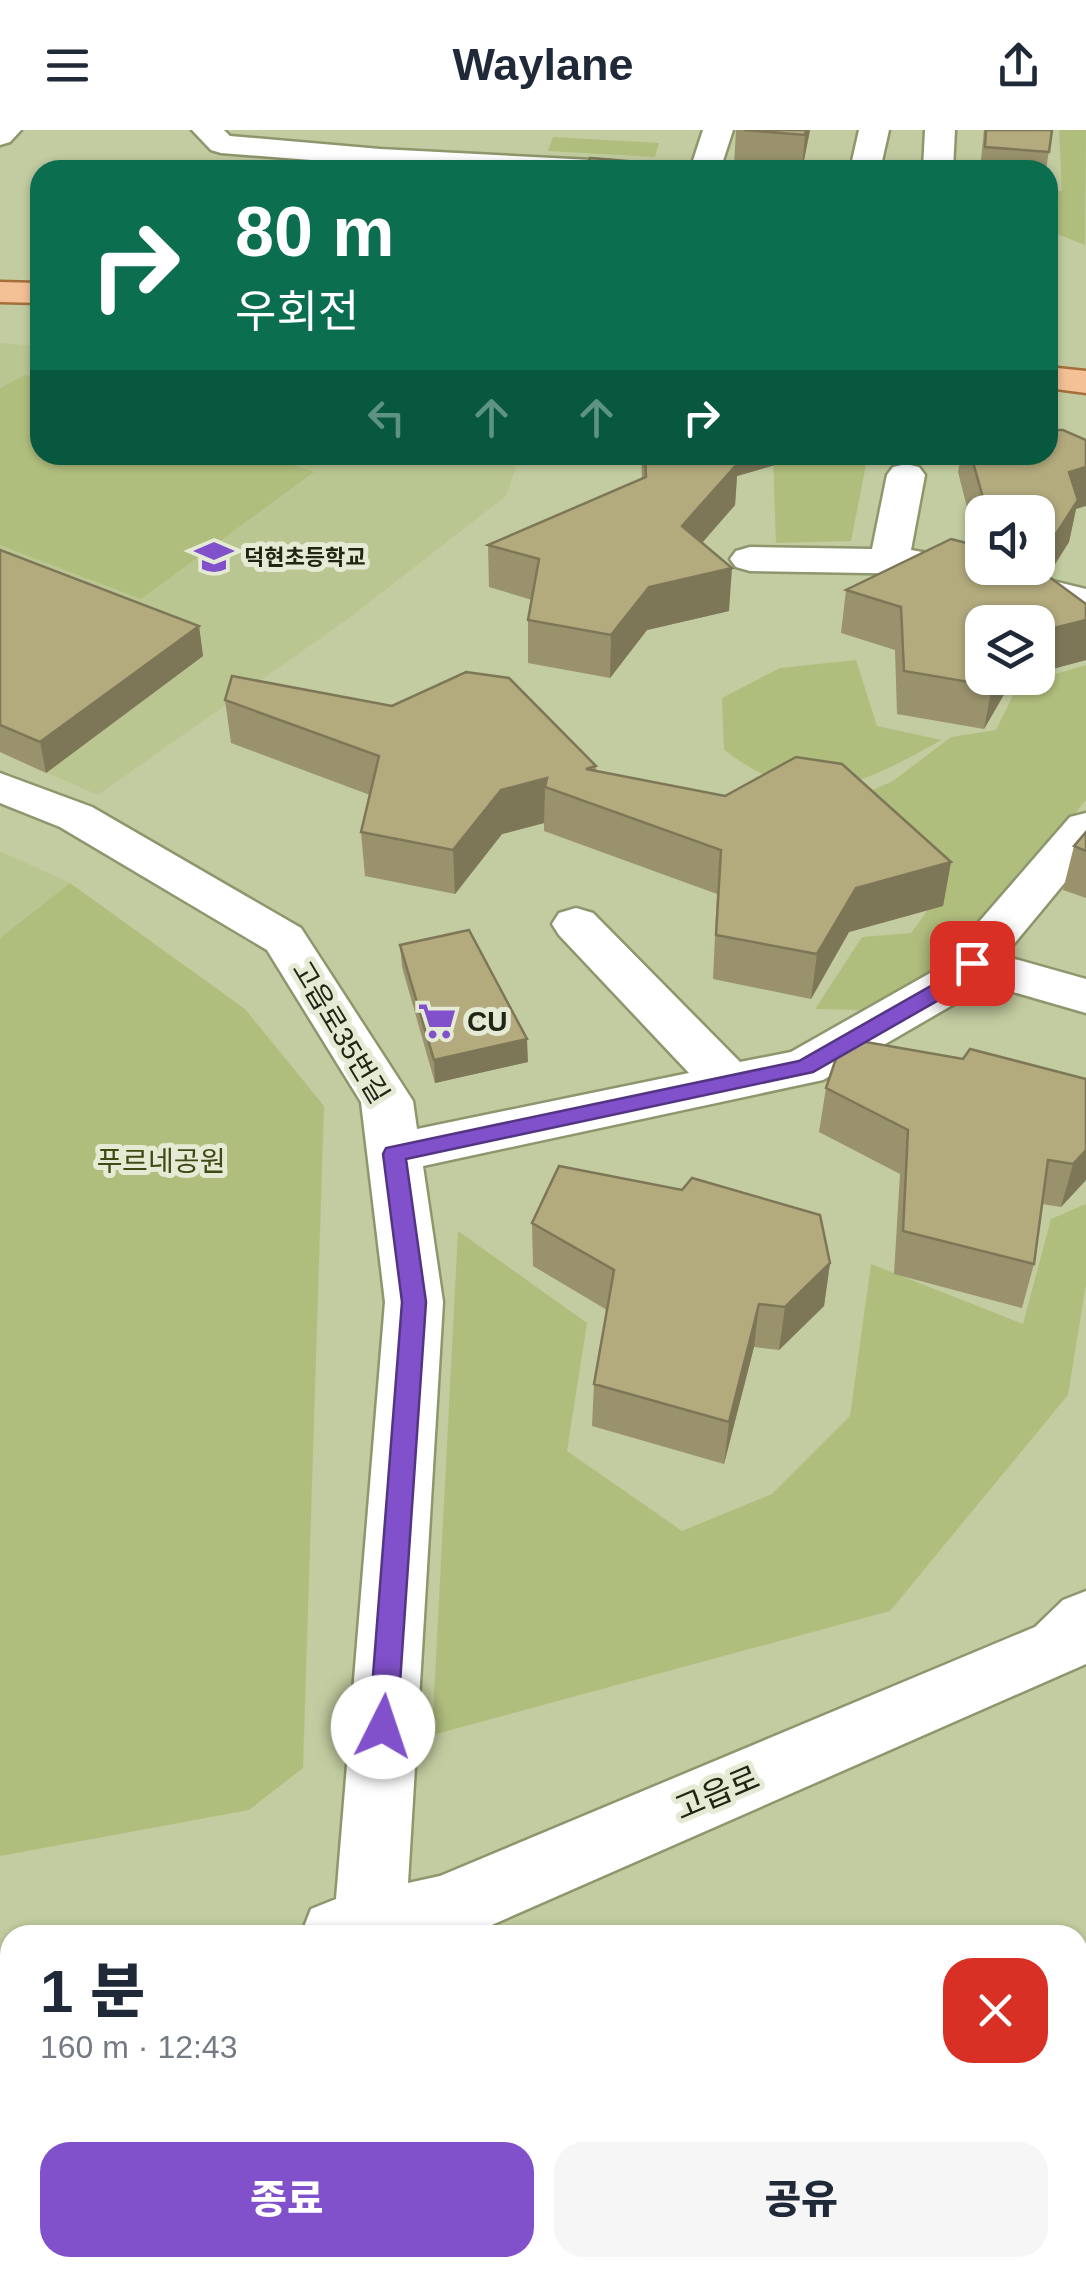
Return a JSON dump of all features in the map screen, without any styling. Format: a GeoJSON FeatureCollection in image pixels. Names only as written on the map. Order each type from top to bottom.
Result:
{"type":"FeatureCollection","features":[{"type":"Feature","properties":{"kind":"main road"},"geometry":{"type":"LineString","coordinates":[[0,292],[30,293]]}},
{"type":"Feature","properties":{"kind":"main road"},"geometry":{"type":"LineString","coordinates":[[1058,379],[1086,382]]}},
{"type":"Feature","properties":{"kind":"street"},"geometry":{"type":"LineString","coordinates":[[0,136],[6,130]]}},
{"type":"Feature","properties":{"kind":"street"},"geometry":{"type":"LineString","coordinates":[[206,130],[220,144],[344,142],[407,160]]}},
{"type":"Feature","properties":{"kind":"street"},"geometry":{"type":"LineString","coordinates":[[417,160],[419,130]]}},
{"type":"Feature","properties":{"kind":"street"},"geometry":{"type":"LineString","coordinates":[[868,160],[874,130]]}},
{"type":"Feature","properties":{"kind":"street"},"geometry":{"type":"LineString","coordinates":[[938,160],[940,130]]}},
{"type":"Feature","properties":{"kind":"street"},"geometry":{"type":"LineString","coordinates":[[706,160],[708,131]]}},
{"type":"Feature","properties":{"kind":"street"},"geometry":{"type":"LineString","coordinates":[[890,562],[906,475]]}},
{"type":"Feature","properties":{"kind":"street"},"geometry":{"type":"LineString","coordinates":[[750,559],[928,562],[1086,601]]}},
{"type":"Feature","properties":{"kind":"street","name":"고읍로35번길"},"geometry":{"type":"LineString","coordinates":[[0,787],[76,818],[284,939],[388,1101],[414,1302],[358,1925]]}},
{"type":"Feature","properties":{"kind":"street"},"geometry":{"type":"LineString","coordinates":[[394,1154],[805,1067],[957,980],[1086,828]]}},
{"type":"Feature","properties":{"kind":"street"},"geometry":{"type":"LineString","coordinates":[[576,924],[728,1083]]}},
{"type":"Feature","properties":{"kind":"street"},"geometry":{"type":"LineString","coordinates":[[972,963],[1086,996]]}},
{"type":"Feature","properties":{"kind":"street","name":"고읍로"},"geometry":{"type":"LineString","coordinates":[[385,1925],[442,1911],[1040,1656],[1058,1648],[1086,1620]]}},
{"type":"Feature","properties":{"kind":"shaded area","name":"덕현초등학교"},"geometry":{"type":"Polygon","coordinates":[[[0,343],[30,345],[30,465],[516,468],[506,496],[349,618],[98,795],[0,752],[0,343]]]}},
{"type":"Feature","properties":{"kind":"shaded area"},"geometry":{"type":"Polygon","coordinates":[[[0,851],[70,883],[0,938],[0,851]]]}},
{"type":"Feature","properties":{"kind":"green space"},"geometry":{"type":"Polygon","coordinates":[[[1059,130],[1086,130],[1085,245],[1058,234],[1058,191],[1062,191],[1059,130]]]}},
{"type":"Feature","properties":{"kind":"green space"},"geometry":{"type":"Polygon","coordinates":[[[553,137],[659,143],[655,157],[548,151],[553,137]]]}},
{"type":"Feature","properties":{"kind":"green space"},"geometry":{"type":"Polygon","coordinates":[[[25,375],[30,377],[30,465],[293,465],[314,472],[141,599],[0,545],[0,388],[25,375]]]}},
{"type":"Feature","properties":{"kind":"green space"},"geometry":{"type":"Polygon","coordinates":[[[773,465],[866,465],[851,541],[776,543],[773,465]]]}},
{"type":"Feature","properties":{"kind":"green space"},"geometry":{"type":"Polygon","coordinates":[[[856,660],[877,726],[942,740],[884,770],[833,786],[782,782],[724,750],[722,698],[780,668],[856,660]]]}},
{"type":"Feature","properties":{"kind":"green space"},"geometry":{"type":"Polygon","coordinates":[[[1086,665],[1086,800],[954,962],[864,1010],[815,1009],[862,937],[911,933],[941,892],[847,801],[893,781],[951,737],[996,730],[1013,695],[1055,695],[1055,674],[1086,665]]]}},
{"type":"Feature","properties":{"kind":"green space","name":"푸르네공원"},"geometry":{"type":"Polygon","coordinates":[[[70,883],[245,1009],[324,1106],[303,1768],[249,1810],[0,1856],[0,938],[70,883]]]}},
{"type":"Feature","properties":{"kind":"green space"},"geometry":{"type":"Polygon","coordinates":[[[1086,1204],[1086,1284],[1068,1395],[890,1611],[432,1735],[458,1231],[587,1323],[567,1451],[682,1531],[772,1494],[850,1416],[871,1264],[1023,1324],[1051,1219],[1086,1204]]]}},
{"type":"Feature","properties":{"kind":"building"},"geometry":{"type":"Polygon","coordinates":[[[744,130],[806,130],[805,135],[744,130]]]}},
{"type":"Feature","properties":{"kind":"building"},"geometry":{"type":"Polygon","coordinates":[[[986,130],[1052,130],[1049,152],[985,147],[986,130]]]}},
{"type":"Feature","properties":{"kind":"building"},"geometry":{"type":"Polygon","coordinates":[[[1058,430],[1086,440],[1086,467],[1069,472],[1078,500],[1056,534],[1055,495],[982,495],[974,465],[1058,465],[1058,430]]]}},
{"type":"Feature","properties":{"kind":"building"},"geometry":{"type":"Polygon","coordinates":[[[645,465],[736,465],[682,526],[732,568],[649,587],[611,635],[528,620],[539,559],[488,545],[646,477],[645,465]]]}},
{"type":"Feature","properties":{"kind":"building"},"geometry":{"type":"Polygon","coordinates":[[[951,539],[965,543],[965,585],[1055,585],[1055,581],[1086,604],[1086,620],[1055,628],[1055,605],[965,605],[965,681],[904,671],[901,607],[846,590],[951,539]]]}},
{"type":"Feature","properties":{"kind":"building"},"geometry":{"type":"Polygon","coordinates":[[[0,550],[199,626],[40,742],[0,725],[0,550]]]}},
{"type":"Feature","properties":{"kind":"building"},"geometry":{"type":"Polygon","coordinates":[[[466,672],[509,678],[596,766],[586,769],[725,796],[796,757],[842,764],[951,862],[856,888],[817,954],[716,935],[721,850],[545,787],[547,778],[501,790],[453,850],[361,832],[379,756],[225,700],[232,676],[392,706],[466,672]]]}},
{"type":"Feature","properties":{"kind":"building"},"geometry":{"type":"Polygon","coordinates":[[[1086,832],[1086,851],[1074,846],[1086,832]]]}},
{"type":"Feature","properties":{"kind":"building"},"geometry":{"type":"Polygon","coordinates":[[[469,930],[527,1039],[434,1060],[400,945],[469,930]]]}},
{"type":"Feature","properties":{"kind":"building"},"geometry":{"type":"Polygon","coordinates":[[[843,1038],[963,1059],[970,1049],[1086,1079],[1086,1150],[1073,1164],[1048,1160],[1034,1264],[903,1231],[908,1130],[826,1088],[843,1038]]]}},
{"type":"Feature","properties":{"kind":"building"},"geometry":{"type":"Polygon","coordinates":[[[559,1166],[682,1190],[692,1178],[820,1215],[830,1263],[785,1307],[759,1304],[729,1422],[594,1384],[614,1270],[532,1223],[559,1166]]]}},
{"type":"Feature","properties":{"kind":"place","name":"덕현초등학교"},"geometry":{"type":"Point","coordinates":[214,557]}},
{"type":"Feature","properties":{"kind":"place","name":"CU"},"geometry":{"type":"Point","coordinates":[437,1021]}},
{"type":"Feature","properties":{"kind":"route"},"geometry":{"type":"LineString","coordinates":[[383,1727],[414,1302],[394,1154],[805,1067],[957,980],[972,963]]}}]}
